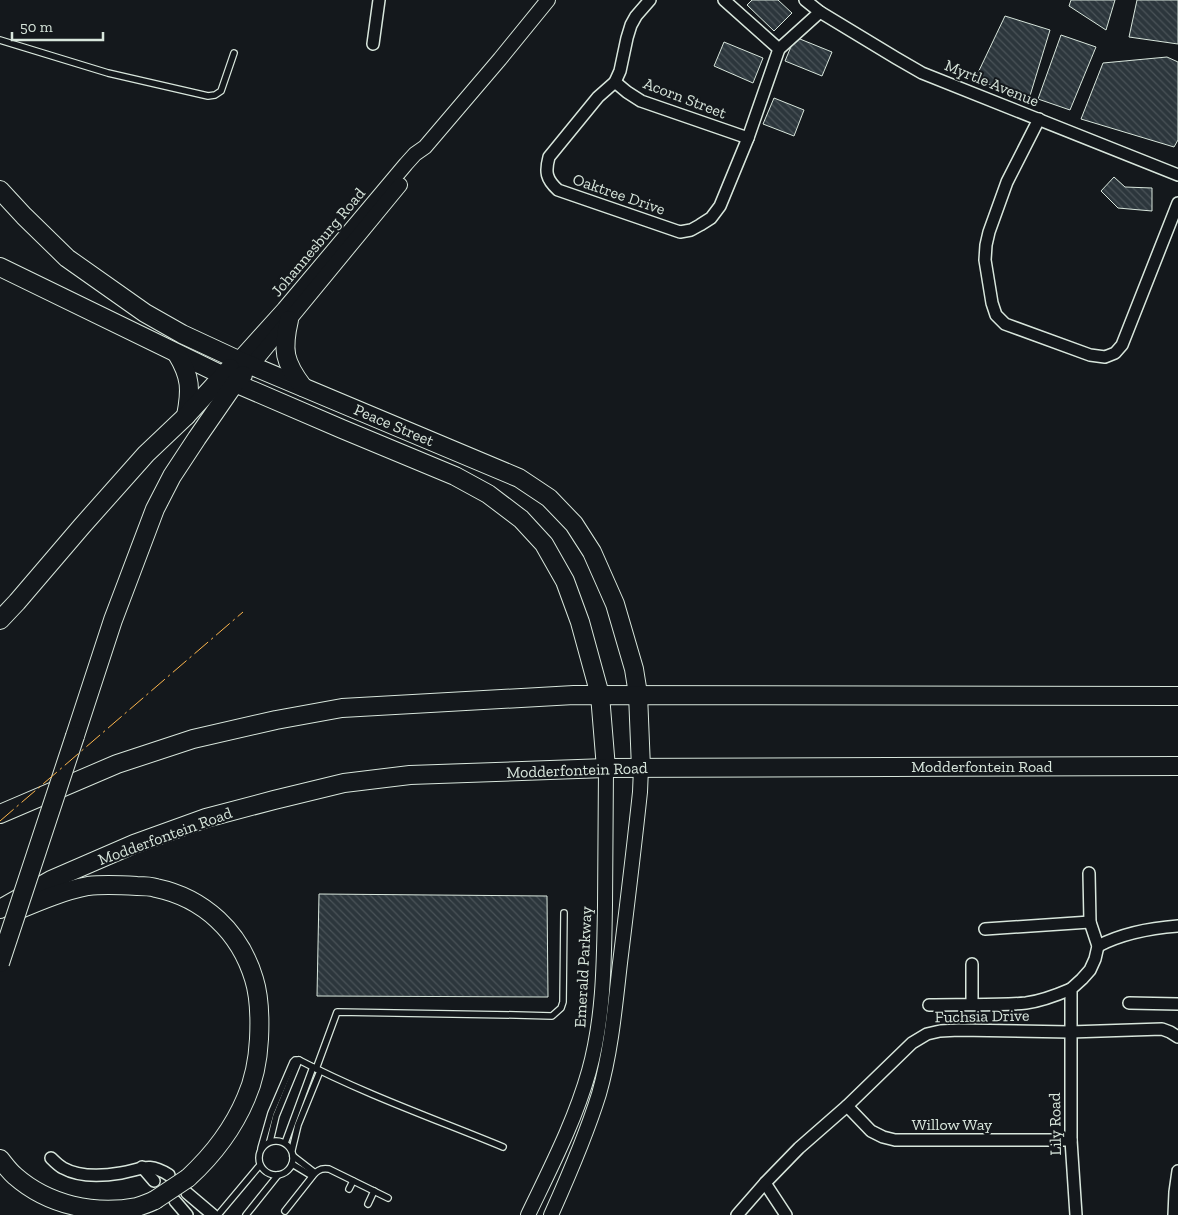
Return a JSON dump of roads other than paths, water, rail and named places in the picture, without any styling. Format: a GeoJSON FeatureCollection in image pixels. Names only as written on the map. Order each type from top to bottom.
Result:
{"type":"FeatureCollection","features":[{"type":"Feature","properties":{"kind":"main road","name":"Peace Street"},"geometry":{"type":"LineString","coordinates":[[0,190],[67,258],[145,313],[182,334],[245,363],[519,478],[549,498],[574,524],[592,552],[615,604],[634,668],[638,694],[640,768]]}},
{"type":"Feature","properties":{"kind":"main road","name":"Peace Street"},"geometry":{"type":"LineString","coordinates":[[0,266],[229,379],[455,476],[488,494],[521,519],[544,544],[565,581],[580,622],[600,695]]}},
{"type":"Feature","properties":{"kind":"main road"},"geometry":{"type":"LineString","coordinates":[[289,320],[285,347],[287,359],[290,369],[303,387]]}},
{"type":"Feature","properties":{"kind":"main road"},"geometry":{"type":"LineString","coordinates":[[177,354],[188,374],[189,390],[186,416]]}},
{"type":"Feature","properties":{"kind":"main road"},"geometry":{"type":"LineString","coordinates":[[0,620],[146,454],[245,363]]}},
{"type":"Feature","properties":{"kind":"main road"},"geometry":{"type":"LineString","coordinates":[[0,963],[113,620],[156,509],[172,476],[197,438],[229,379]]}},
{"type":"Feature","properties":{"kind":"main road"},"geometry":{"type":"LineString","coordinates":[[0,814],[116,764],[193,739],[276,720],[342,708],[574,695],[638,694],[1178,696]]}},
{"type":"Feature","properties":{"kind":"main road"},"geometry":{"type":"LineString","coordinates":[[600,695],[606,768]]}},
{"type":"Feature","properties":{"kind":"main road","name":"Modderfontein Road"},"geometry":{"type":"LineString","coordinates":[[0,909],[51,880],[134,844],[206,818],[344,783],[410,775],[606,768],[1178,766]]}},
{"type":"Feature","properties":{"kind":"main road"},"geometry":{"type":"LineString","coordinates":[[0,918],[56,896],[89,886],[121,884],[156,887],[187,897],[206,909],[222,924],[247,960],[254,980],[260,1027],[258,1054],[247,1097],[235,1122],[220,1144],[199,1168],[188,1186],[138,1207],[117,1210],[89,1210],[62,1204],[35,1192],[14,1175],[0,1159]]}},
{"type":"Feature","properties":{"kind":"street"},"geometry":{"type":"LineString","coordinates":[[373,44],[379,0]]}},
{"type":"Feature","properties":{"kind":"street","name":"Johannesburg Road"},"geometry":{"type":"LineString","coordinates":[[245,363],[289,320],[404,181],[425,147],[548,0]]}},
{"type":"Feature","properties":{"kind":"street","name":"Oaktree Drive"},"geometry":{"type":"LineString","coordinates":[[650,0],[636,16],[631,26],[620,71],[615,82],[598,97],[549,157],[546,168],[547,176],[551,184],[558,190],[680,232],[691,230],[711,218],[720,206],[748,138],[779,49],[820,12]]}},
{"type":"Feature","properties":{"kind":"street"},"geometry":{"type":"LineString","coordinates":[[724,0],[779,49]]}},
{"type":"Feature","properties":{"kind":"street","name":"Myrtle Avenue"},"geometry":{"type":"LineString","coordinates":[[805,0],[820,12],[922,73],[1178,175]]}},
{"type":"Feature","properties":{"kind":"street","name":"Acorn Street"},"geometry":{"type":"LineString","coordinates":[[615,82],[641,101],[748,138]]}},
{"type":"Feature","properties":{"kind":"street"},"geometry":{"type":"LineString","coordinates":[[1039,119],[1007,182],[986,245],[985,260],[992,303],[996,315],[1005,324],[1090,355],[1106,357],[1115,353],[1122,345],[1178,203]]}},
{"type":"Feature","properties":{"kind":"street","name":"Johannesburg Road"},"geometry":{"type":"LineString","coordinates":[[245,363],[284,309],[406,164],[425,147]]}},
{"type":"Feature","properties":{"kind":"street","name":"Emerald Parkway"},"geometry":{"type":"LineString","coordinates":[[528,1215],[579,1103],[597,1034],[602,982],[606,768]]}},
{"type":"Feature","properties":{"kind":"street","name":"Emerald Parkway"},"geometry":{"type":"LineString","coordinates":[[551,1215],[589,1124],[606,1066],[615,1008],[640,792],[640,768]]}},
{"type":"Feature","properties":{"kind":"street"},"geometry":{"type":"LineString","coordinates":[[929,1004],[1028,1003],[1071,989],[1090,970],[1098,946],[1090,922],[1089,873]]}},
{"type":"Feature","properties":{"kind":"street"},"geometry":{"type":"LineString","coordinates":[[985,929],[1090,922]]}},
{"type":"Feature","properties":{"kind":"street"},"geometry":{"type":"LineString","coordinates":[[1098,946],[1121,936],[1178,926]]}},
{"type":"Feature","properties":{"kind":"street"},"geometry":{"type":"LineString","coordinates":[[972,964],[972,1004]]}},
{"type":"Feature","properties":{"kind":"street","name":"Lily Road"},"geometry":{"type":"LineString","coordinates":[[1071,989],[1070,1140],[1076,1215]]}},
{"type":"Feature","properties":{"kind":"street"},"geometry":{"type":"LineString","coordinates":[[1129,1004],[1178,1004]]}},
{"type":"Feature","properties":{"kind":"street","name":"Fuchsia Drive"},"geometry":{"type":"LineString","coordinates":[[737,1215],[799,1148],[847,1106],[912,1043],[926,1034],[959,1030],[1070,1032],[1162,1029],[1178,1037]]}},
{"type":"Feature","properties":{"kind":"street","name":"Willow Way"},"geometry":{"type":"LineString","coordinates":[[847,1106],[871,1131],[883,1138],[895,1140],[1070,1140]]}},
{"type":"Feature","properties":{"kind":"street"},"geometry":{"type":"LineString","coordinates":[[51,1158],[63,1168],[85,1174],[111,1174],[142,1167],[159,1169],[169,1175]]}},
{"type":"Feature","properties":{"kind":"street"},"geometry":{"type":"LineString","coordinates":[[142,1167],[154,1181]]}},
{"type":"Feature","properties":{"kind":"street"},"geometry":{"type":"LineString","coordinates":[[1174,1215],[1178,1171]]}},
{"type":"Feature","properties":{"kind":"street"},"geometry":{"type":"LineString","coordinates":[[765,1183],[786,1215]]}},
{"type":"Feature","properties":{"kind":"street"},"geometry":{"type":"LineString","coordinates":[[188,1186],[213,1215]]}},
{"type":"Feature","properties":{"kind":"street"},"geometry":{"type":"LineString","coordinates":[[174,1202],[187,1215]]}},
{"type":"Feature","properties":{"kind":"lane"},"geometry":{"type":"LineString","coordinates":[[0,40],[108,73],[208,96],[215,95],[221,91],[234,53]]}},
{"type":"Feature","properties":{"kind":"lane"},"geometry":{"type":"LineString","coordinates":[[503,1147],[378,1096],[316,1069],[299,1060],[295,1060],[271,1113],[259,1159],[260,1165],[267,1173],[278,1175],[287,1172],[292,1164],[292,1153],[298,1125],[316,1069],[337,1012],[552,1016],[561,1008],[564,1002],[564,913]]}},
{"type":"Feature","properties":{"kind":"lane"},"geometry":{"type":"LineString","coordinates":[[270,1141],[276,1116],[299,1060]]}},
{"type":"Feature","properties":{"kind":"lane"},"geometry":{"type":"LineString","coordinates":[[285,1143],[316,1069]]}},
{"type":"Feature","properties":{"kind":"lane"},"geometry":{"type":"LineString","coordinates":[[261,1148],[270,1141],[285,1143],[313,1175]]}},
{"type":"Feature","properties":{"kind":"lane"},"geometry":{"type":"LineString","coordinates":[[292,1164],[313,1175]]}},
{"type":"Feature","properties":{"kind":"lane"},"geometry":{"type":"LineString","coordinates":[[218,1215],[260,1165]]}},
{"type":"Feature","properties":{"kind":"lane"},"geometry":{"type":"LineString","coordinates":[[285,1211],[313,1175],[324,1168],[388,1198]]}},
{"type":"Feature","properties":{"kind":"lane"},"geometry":{"type":"LineString","coordinates":[[246,1215],[278,1175]]}},
{"type":"Feature","properties":{"kind":"lane"},"geometry":{"type":"LineString","coordinates":[[349,1189],[353,1181]]}},
{"type":"Feature","properties":{"kind":"lane"},"geometry":{"type":"LineString","coordinates":[[368,1204],[374,1191]]}}]}
